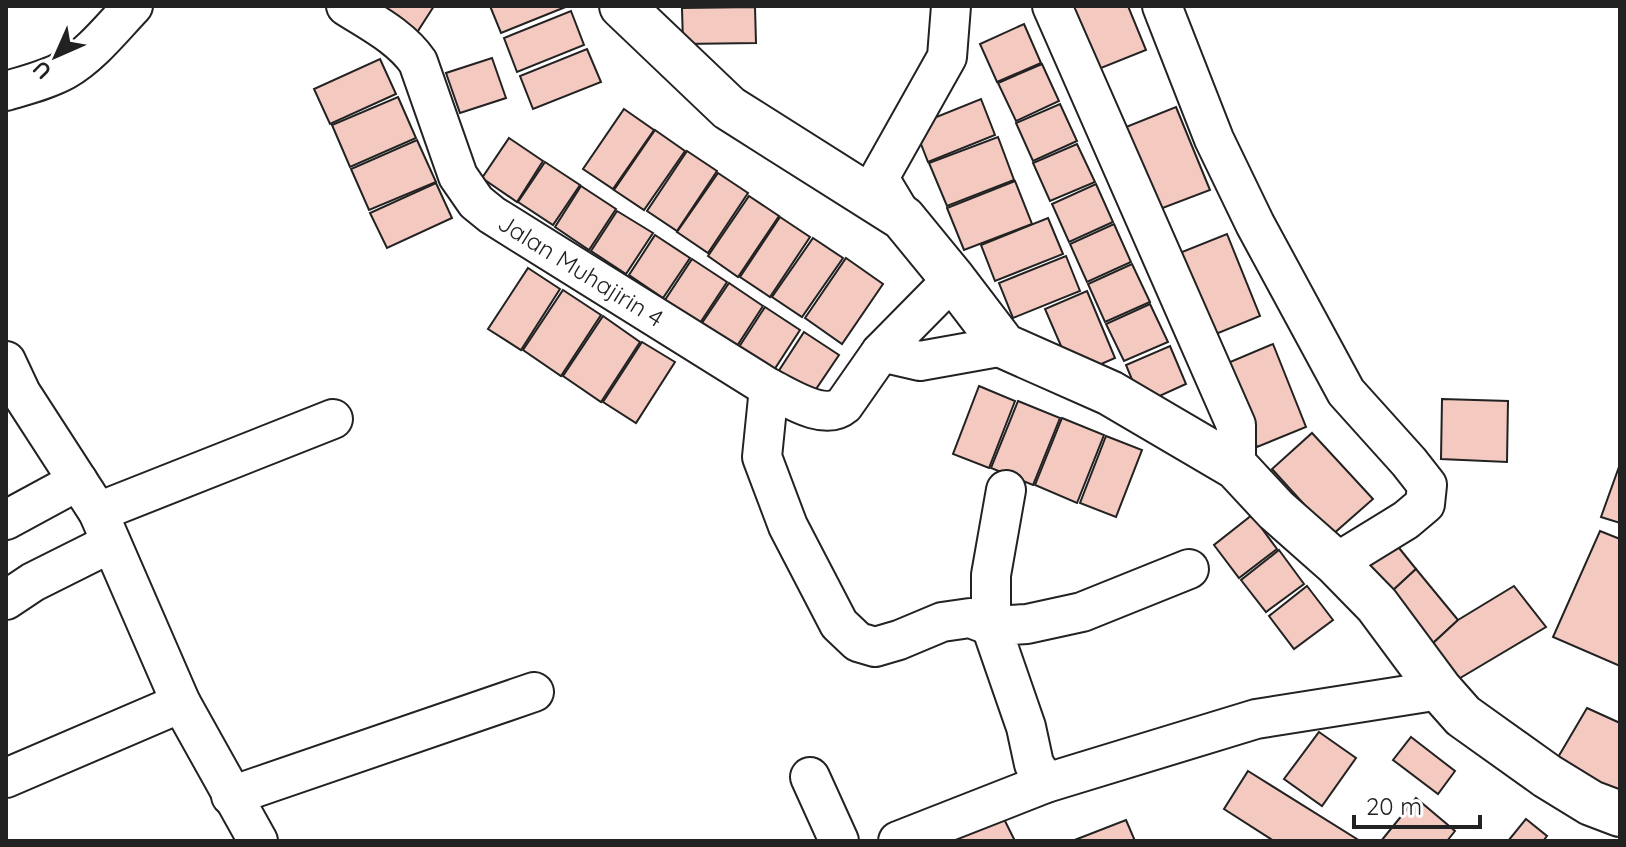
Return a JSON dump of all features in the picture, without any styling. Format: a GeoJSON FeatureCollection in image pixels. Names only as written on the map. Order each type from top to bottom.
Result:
{"type":"FeatureCollection","features":[{"type":"Feature","properties":{"kind":"street"},"geometry":{"type":"LineString","coordinates":[[6,91],[67,69],[91,50],[133,6]]}},
{"type":"Feature","properties":{"kind":"street","name":"Jalan Muhajirin 4"},"geometry":{"type":"LineString","coordinates":[[346,6],[412,53],[418,62],[458,176],[467,192],[492,215],[769,388],[812,409],[839,410],[881,352]]}},
{"type":"Feature","properties":{"kind":"street"},"geometry":{"type":"LineString","coordinates":[[622,6],[729,108],[903,218]]}},
{"type":"Feature","properties":{"kind":"street"},"geometry":{"type":"LineString","coordinates":[[879,178],[947,57],[951,6]]}},
{"type":"Feature","properties":{"kind":"street"},"geometry":{"type":"LineString","coordinates":[[1052,6],[1236,425],[1236,467]]}},
{"type":"Feature","properties":{"kind":"street"},"geometry":{"type":"LineString","coordinates":[[1162,6],[1214,139],[1255,224],[1346,392],[1427,485],[1425,504],[1406,520],[1336,563]]}},
{"type":"Feature","properties":{"kind":"street"},"geometry":{"type":"LineString","coordinates":[[682,65],[879,178],[903,218],[1004,346],[1110,393],[1236,467],[1276,510],[1336,563],[1377,605],[1463,716],[1547,776],[1591,803],[1620,814]]}},
{"type":"Feature","properties":{"kind":"street"},"geometry":{"type":"LineString","coordinates":[[881,352],[953,279]]}},
{"type":"Feature","properties":{"kind":"street"},"geometry":{"type":"LineString","coordinates":[[881,352],[920,361],[1004,346]]}},
{"type":"Feature","properties":{"kind":"street"},"geometry":{"type":"LineString","coordinates":[[6,361],[21,393],[21,420],[96,512],[181,703],[258,841]]}},
{"type":"Feature","properties":{"kind":"street"},"geometry":{"type":"LineString","coordinates":[[769,388],[762,457],[788,526],[839,624],[858,642],[875,647],[942,622],[970,618],[991,626],[1027,624],[1082,612],[1189,569]]}},
{"type":"Feature","properties":{"kind":"street"},"geometry":{"type":"LineString","coordinates":[[6,520],[96,512],[333,419]]}},
{"type":"Feature","properties":{"kind":"street"},"geometry":{"type":"LineString","coordinates":[[1006,490],[991,575],[991,626],[1026,727],[1034,764],[1046,783]]}},
{"type":"Feature","properties":{"kind":"street"},"geometry":{"type":"LineString","coordinates":[[6,600],[33,582],[96,512]]}},
{"type":"Feature","properties":{"kind":"street"},"geometry":{"type":"LineString","coordinates":[[913,838],[1046,783],[1256,719],[1440,690]]}},
{"type":"Feature","properties":{"kind":"street"},"geometry":{"type":"LineString","coordinates":[[231,796],[534,692]]}},
{"type":"Feature","properties":{"kind":"street"},"geometry":{"type":"LineString","coordinates":[[6,778],[181,703]]}},
{"type":"Feature","properties":{"kind":"street"},"geometry":{"type":"LineString","coordinates":[[810,777],[839,841]]}},
{"type":"Feature","properties":{"kind":"building"},"geometry":{"type":"Polygon","coordinates":[[[385,6],[434,6],[416,34],[382,11],[385,6]]]}},
{"type":"Feature","properties":{"kind":"building"},"geometry":{"type":"Polygon","coordinates":[[[490,6],[568,6],[501,33],[490,6]]]}},
{"type":"Feature","properties":{"kind":"building"},"geometry":{"type":"Polygon","coordinates":[[[1070,6],[1128,6],[1146,50],[1096,70],[1070,6]]]}},
{"type":"Feature","properties":{"kind":"building"},"geometry":{"type":"Polygon","coordinates":[[[755,7],[756,43],[683,44],[682,8],[755,7]]]}},
{"type":"Feature","properties":{"kind":"building"},"geometry":{"type":"Polygon","coordinates":[[[571,11],[584,45],[517,72],[504,38],[571,11]]]}},
{"type":"Feature","properties":{"kind":"building"},"geometry":{"type":"Polygon","coordinates":[[[1024,24],[1041,63],[997,82],[980,44],[1024,24]]]}},
{"type":"Feature","properties":{"kind":"building"},"geometry":{"type":"Polygon","coordinates":[[[587,49],[601,82],[533,109],[520,76],[587,49]]]}},
{"type":"Feature","properties":{"kind":"building"},"geometry":{"type":"Polygon","coordinates":[[[492,58],[506,98],[460,113],[446,73],[492,58]]]}},
{"type":"Feature","properties":{"kind":"building"},"geometry":{"type":"Polygon","coordinates":[[[380,59],[396,94],[330,124],[314,89],[380,59]]]}},
{"type":"Feature","properties":{"kind":"building"},"geometry":{"type":"Polygon","coordinates":[[[1042,64],[1059,101],[1016,121],[998,83],[1042,64]]]}},
{"type":"Feature","properties":{"kind":"building"},"geometry":{"type":"Polygon","coordinates":[[[398,97],[416,138],[350,167],[332,125],[398,97]]]}},
{"type":"Feature","properties":{"kind":"building"},"geometry":{"type":"Polygon","coordinates":[[[981,99],[995,135],[928,162],[914,126],[981,99]]]}},
{"type":"Feature","properties":{"kind":"building"},"geometry":{"type":"Polygon","coordinates":[[[1060,104],[1077,141],[1033,161],[1016,123],[1060,104]]]}},
{"type":"Feature","properties":{"kind":"building"},"geometry":{"type":"Polygon","coordinates":[[[1176,107],[1210,190],[1160,209],[1126,127],[1176,107]]]}},
{"type":"Feature","properties":{"kind":"building"},"geometry":{"type":"Polygon","coordinates":[[[624,109],[654,130],[613,189],[583,169],[624,109]]]}},
{"type":"Feature","properties":{"kind":"building"},"geometry":{"type":"Polygon","coordinates":[[[655,130],[685,151],[644,210],[614,190],[655,130]]]}},
{"type":"Feature","properties":{"kind":"building"},"geometry":{"type":"Polygon","coordinates":[[[998,137],[1014,180],[947,206],[929,163],[998,137]]]}},
{"type":"Feature","properties":{"kind":"building"},"geometry":{"type":"Polygon","coordinates":[[[509,138],[543,161],[517,202],[482,178],[509,138]]]}},
{"type":"Feature","properties":{"kind":"building"},"geometry":{"type":"Polygon","coordinates":[[[417,140],[436,182],[369,210],[351,169],[417,140]]]}},
{"type":"Feature","properties":{"kind":"building"},"geometry":{"type":"Polygon","coordinates":[[[1077,144],[1095,182],[1050,201],[1033,163],[1077,144]]]}},
{"type":"Feature","properties":{"kind":"building"},"geometry":{"type":"Polygon","coordinates":[[[687,151],[717,171],[677,231],[647,211],[687,151]]]}},
{"type":"Feature","properties":{"kind":"building"},"geometry":{"type":"Polygon","coordinates":[[[545,162],[580,185],[553,225],[518,202],[545,162]]]}},
{"type":"Feature","properties":{"kind":"building"},"geometry":{"type":"Polygon","coordinates":[[[718,173],[748,193],[708,253],[677,232],[718,173]]]}},
{"type":"Feature","properties":{"kind":"building"},"geometry":{"type":"Polygon","coordinates":[[[1015,181],[1032,224],[964,250],[947,208],[1015,181]]]}},
{"type":"Feature","properties":{"kind":"building"},"geometry":{"type":"Polygon","coordinates":[[[436,183],[452,218],[387,248],[370,213],[436,183]]]}},
{"type":"Feature","properties":{"kind":"building"},"geometry":{"type":"Polygon","coordinates":[[[1096,184],[1113,222],[1069,242],[1052,204],[1096,184]]]}},
{"type":"Feature","properties":{"kind":"building"},"geometry":{"type":"Polygon","coordinates":[[[581,186],[616,209],[589,250],[555,227],[581,186]]]}},
{"type":"Feature","properties":{"kind":"building"},"geometry":{"type":"Polygon","coordinates":[[[749,196],[779,216],[738,277],[708,256],[749,196]]]}},
{"type":"Feature","properties":{"kind":"building"},"geometry":{"type":"Polygon","coordinates":[[[617,211],[653,233],[626,274],[591,251],[617,211]]]}},
{"type":"Feature","properties":{"kind":"building"},"geometry":{"type":"Polygon","coordinates":[[[780,217],[810,237],[770,297],[740,277],[780,217]]]}},
{"type":"Feature","properties":{"kind":"building"},"geometry":{"type":"Polygon","coordinates":[[[1048,218],[1063,254],[995,281],[981,245],[1048,218]]]}},
{"type":"Feature","properties":{"kind":"building"},"geometry":{"type":"Polygon","coordinates":[[[1114,224],[1131,262],[1087,282],[1070,244],[1114,224]]]}},
{"type":"Feature","properties":{"kind":"building"},"geometry":{"type":"Polygon","coordinates":[[[1227,234],[1260,316],[1211,336],[1177,254],[1227,234]]]}},
{"type":"Feature","properties":{"kind":"building"},"geometry":{"type":"Polygon","coordinates":[[[655,235],[690,258],[663,298],[629,275],[655,235]]]}},
{"type":"Feature","properties":{"kind":"building"},"geometry":{"type":"Polygon","coordinates":[[[813,238],[843,258],[802,317],[772,297],[813,238]]]}},
{"type":"Feature","properties":{"kind":"building"},"geometry":{"type":"Polygon","coordinates":[[[1066,256],[1080,291],[1013,318],[999,283],[1066,256]]]}},
{"type":"Feature","properties":{"kind":"building"},"geometry":{"type":"Polygon","coordinates":[[[846,258],[883,284],[842,344],[805,318],[846,258]]]}},
{"type":"Feature","properties":{"kind":"building"},"geometry":{"type":"Polygon","coordinates":[[[692,259],[727,282],[700,323],[665,300],[692,259]]]}},
{"type":"Feature","properties":{"kind":"building"},"geometry":{"type":"Polygon","coordinates":[[[1132,264],[1150,302],[1105,322],[1088,284],[1132,264]]]}},
{"type":"Feature","properties":{"kind":"building"},"geometry":{"type":"Polygon","coordinates":[[[528,268],[560,289],[521,350],[488,329],[528,268]]]}},
{"type":"Feature","properties":{"kind":"building"},"geometry":{"type":"Polygon","coordinates":[[[729,283],[763,306],[737,346],[702,323],[729,283]]]}},
{"type":"Feature","properties":{"kind":"building"},"geometry":{"type":"Polygon","coordinates":[[[563,290],[601,315],[561,376],[523,350],[563,290]]]}},
{"type":"Feature","properties":{"kind":"building"},"geometry":{"type":"Polygon","coordinates":[[[1087,291],[1115,358],[1074,376],[1045,309],[1087,291]]]}},
{"type":"Feature","properties":{"kind":"building"},"geometry":{"type":"Polygon","coordinates":[[[1150,304],[1168,342],[1124,361],[1106,324],[1150,304]]]}},
{"type":"Feature","properties":{"kind":"building"},"geometry":{"type":"Polygon","coordinates":[[[765,307],[800,330],[774,370],[739,347],[765,307]]]}},
{"type":"Feature","properties":{"kind":"building"},"geometry":{"type":"Polygon","coordinates":[[[603,316],[640,342],[601,402],[563,376],[603,316]]]}},
{"type":"Feature","properties":{"kind":"building"},"geometry":{"type":"Polygon","coordinates":[[[804,332],[839,355],[812,395],[778,372],[804,332]]]}},
{"type":"Feature","properties":{"kind":"building"},"geometry":{"type":"Polygon","coordinates":[[[642,342],[675,362],[636,423],[603,402],[642,342]]]}},
{"type":"Feature","properties":{"kind":"building"},"geometry":{"type":"Polygon","coordinates":[[[1273,344],[1306,427],[1257,447],[1223,365],[1273,344]]]}},
{"type":"Feature","properties":{"kind":"building"},"geometry":{"type":"Polygon","coordinates":[[[1170,346],[1186,384],[1142,404],[1126,365],[1170,346]]]}},
{"type":"Feature","properties":{"kind":"building"},"geometry":{"type":"Polygon","coordinates":[[[979,386],[1015,401],[989,468],[953,454],[979,386]]]}},
{"type":"Feature","properties":{"kind":"building"},"geometry":{"type":"Polygon","coordinates":[[[1442,399],[1508,401],[1507,462],[1441,459],[1442,399]]]}},
{"type":"Feature","properties":{"kind":"building"},"geometry":{"type":"Polygon","coordinates":[[[1018,401],[1060,418],[1033,485],[991,468],[1018,401]]]}},
{"type":"Feature","properties":{"kind":"building"},"geometry":{"type":"Polygon","coordinates":[[[1062,418],[1104,435],[1077,503],[1035,485],[1062,418]]]}},
{"type":"Feature","properties":{"kind":"building"},"geometry":{"type":"Polygon","coordinates":[[[1312,433],[1373,499],[1332,535],[1272,469],[1312,433]]]}},
{"type":"Feature","properties":{"kind":"building"},"geometry":{"type":"Polygon","coordinates":[[[1106,436],[1142,450],[1116,517],[1080,503],[1106,436]]]}},
{"type":"Feature","properties":{"kind":"building"},"geometry":{"type":"Polygon","coordinates":[[[1620,464],[1620,523],[1601,517],[1620,464]]]}},
{"type":"Feature","properties":{"kind":"building"},"geometry":{"type":"Polygon","coordinates":[[[1252,515],[1277,549],[1239,578],[1214,545],[1252,515]]]}},
{"type":"Feature","properties":{"kind":"building"},"geometry":{"type":"Polygon","coordinates":[[[1600,531],[1620,539],[1620,666],[1553,637],[1600,531]]]}},
{"type":"Feature","properties":{"kind":"building"},"geometry":{"type":"Polygon","coordinates":[[[1387,533],[1416,569],[1377,605],[1336,563],[1387,533]]]}},
{"type":"Feature","properties":{"kind":"building"},"geometry":{"type":"Polygon","coordinates":[[[1279,550],[1304,584],[1266,612],[1241,580],[1279,550]]]}},
{"type":"Feature","properties":{"kind":"building"},"geometry":{"type":"Polygon","coordinates":[[[1416,569],[1458,620],[1417,658],[1377,605],[1416,569]]]}},
{"type":"Feature","properties":{"kind":"building"},"geometry":{"type":"Polygon","coordinates":[[[1307,586],[1333,620],[1294,649],[1269,616],[1307,586]]]}},
{"type":"Feature","properties":{"kind":"building"},"geometry":{"type":"Polygon","coordinates":[[[1514,586],[1546,627],[1440,690],[1417,658],[1458,620],[1514,586]]]}},
{"type":"Feature","properties":{"kind":"building"},"geometry":{"type":"Polygon","coordinates":[[[1587,708],[1620,723],[1620,808],[1547,776],[1587,708]]]}},
{"type":"Feature","properties":{"kind":"building"},"geometry":{"type":"Polygon","coordinates":[[[1319,732],[1356,758],[1322,806],[1284,779],[1319,732]]]}},
{"type":"Feature","properties":{"kind":"building"},"geometry":{"type":"Polygon","coordinates":[[[1411,737],[1455,771],[1438,794],[1393,760],[1411,737]]]}},
{"type":"Feature","properties":{"kind":"building"},"geometry":{"type":"Polygon","coordinates":[[[1248,771],[1360,841],[1274,841],[1224,809],[1248,771]]]}},
{"type":"Feature","properties":{"kind":"building"},"geometry":{"type":"Polygon","coordinates":[[[1416,798],[1455,831],[1447,841],[1381,841],[1416,798]]]}},
{"type":"Feature","properties":{"kind":"building"},"geometry":{"type":"Polygon","coordinates":[[[1001,813],[1015,841],[949,841],[1001,813]]]}},
{"type":"Feature","properties":{"kind":"building"},"geometry":{"type":"Polygon","coordinates":[[[1526,819],[1547,836],[1543,841],[1508,841],[1526,819]]]}},
{"type":"Feature","properties":{"kind":"building"},"geometry":{"type":"Polygon","coordinates":[[[1126,820],[1135,841],[1072,841],[1126,820]]]}}]}
